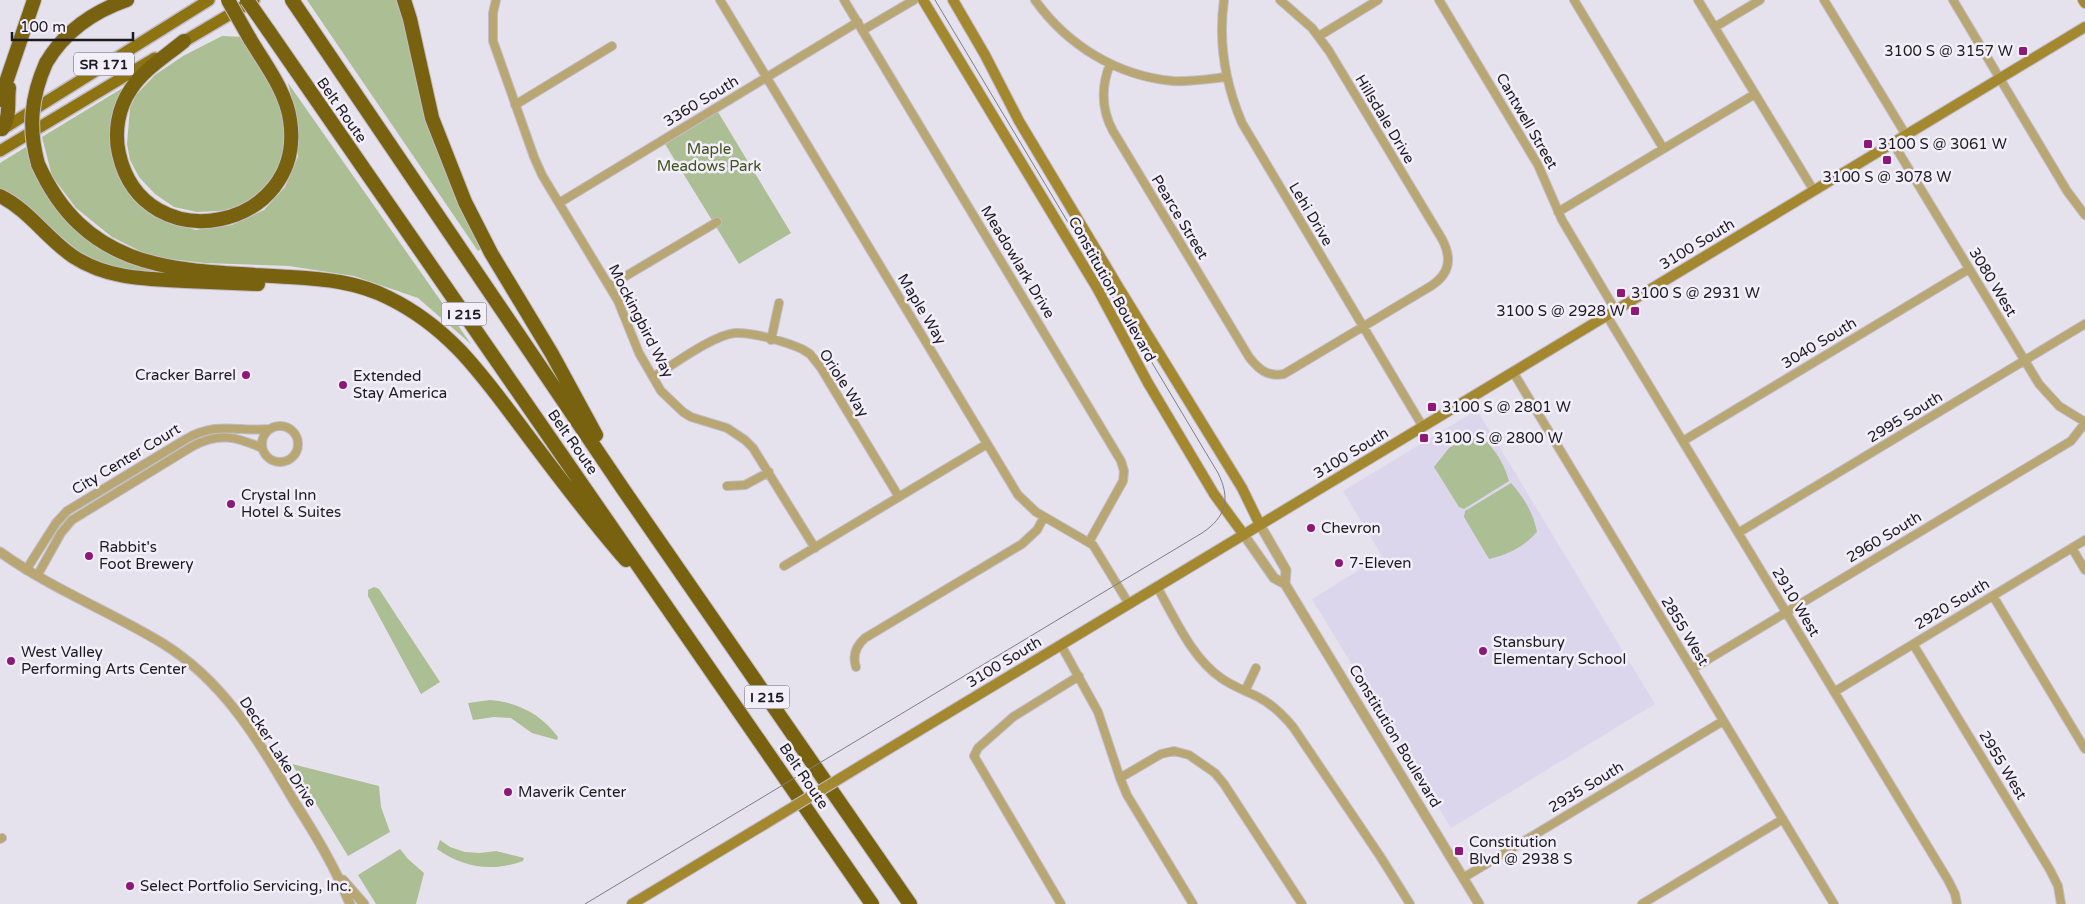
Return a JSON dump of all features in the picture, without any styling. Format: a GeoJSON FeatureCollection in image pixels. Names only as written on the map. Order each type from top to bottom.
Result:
{"type":"FeatureCollection","features":[{"type":"Feature","properties":{"kind":"highway"},"geometry":{"type":"LineString","coordinates":[[0,100],[34,0]]}},
{"type":"Feature","properties":{"kind":"highway"},"geometry":{"type":"LineString","coordinates":[[127,0],[104,9],[82,22],[65,37],[46,63],[37,88],[31,116],[32,135],[38,164],[55,196],[70,214],[95,237],[126,255],[152,264],[185,270],[319,279],[351,284],[372,290],[401,304],[443,334],[474,365],[590,517],[661,597]]}},
{"type":"Feature","properties":{"kind":"highway"},"geometry":{"type":"LineString","coordinates":[[184,41],[145,72],[130,91],[119,114],[117,143],[121,161],[128,178],[147,201],[172,216],[188,221],[205,222],[232,217],[257,204],[276,184],[288,158],[291,129],[288,110],[281,92],[228,0]]}},
{"type":"Feature","properties":{"kind":"highway","name":"Belt Route"},"geometry":{"type":"LineString","coordinates":[[247,0],[872,904]]}},
{"type":"Feature","properties":{"kind":"highway"},"geometry":{"type":"LineString","coordinates":[[404,0],[432,118],[465,202],[491,253],[576,397],[624,489]]}},
{"type":"Feature","properties":{"kind":"highway"},"geometry":{"type":"LineString","coordinates":[[413,0],[413,32]]}},
{"type":"Feature","properties":{"kind":"highway","name":"Belt Route"},"geometry":{"type":"LineString","coordinates":[[296,6],[624,489],[910,904]]}},
{"type":"Feature","properties":{"kind":"highway"},"geometry":{"type":"LineString","coordinates":[[1,130],[6,122],[8,113],[11,70]]}},
{"type":"Feature","properties":{"kind":"highway"},"geometry":{"type":"LineString","coordinates":[[0,196],[17,206],[66,251],[84,262],[114,274],[146,279],[319,286],[347,290],[393,306],[443,334]]}},
{"type":"Feature","properties":{"kind":"main road","name":"SR 171"},"geometry":{"type":"LineString","coordinates":[[1,130],[209,0]]}},
{"type":"Feature","properties":{"kind":"main road","name":"SR 171"},"geometry":{"type":"LineString","coordinates":[[0,151],[254,0]]}},
{"type":"Feature","properties":{"kind":"main road","name":"Constitution Boulevard"},"geometry":{"type":"LineString","coordinates":[[923,0],[1098,288],[1148,383],[1214,494],[1244,535]]}},
{"type":"Feature","properties":{"kind":"main road","name":"Constitution Boulevard"},"geometry":{"type":"LineString","coordinates":[[953,0],[990,62],[1019,121],[1118,288],[1242,488],[1260,525]]}},
{"type":"Feature","properties":{"kind":"main road","name":"3100 South"},"geometry":{"type":"LineString","coordinates":[[632,904],[2085,27]]}},
{"type":"Feature","properties":{"kind":"street","name":"Mockingbird Way"},"geometry":{"type":"LineString","coordinates":[[496,0],[493,13],[493,41],[537,166],[622,308],[639,353],[668,399],[683,412],[727,428],[745,440],[761,458],[815,548]]}},
{"type":"Feature","properties":{"kind":"street","name":"Maple Way"},"geometry":{"type":"LineString","coordinates":[[720,0],[1018,495],[1029,507],[1044,517],[1089,542],[1098,553],[1129,604]]}},
{"type":"Feature","properties":{"kind":"street","name":"Meadowlark Drive"},"geometry":{"type":"LineString","coordinates":[[844,0],[1121,461],[1124,471],[1121,487],[1089,542]]}},
{"type":"Feature","properties":{"kind":"street"},"geometry":{"type":"LineString","coordinates":[[862,30],[914,0]]}},
{"type":"Feature","properties":{"kind":"street"},"geometry":{"type":"LineString","coordinates":[[1035,0],[1068,36],[1110,64],[1139,74],[1172,81],[1226,77]]}},
{"type":"Feature","properties":{"kind":"street","name":"Lehi Drive"},"geometry":{"type":"LineString","coordinates":[[1224,0],[1221,39],[1226,77],[1236,109],[1248,136],[1423,427]]}},
{"type":"Feature","properties":{"kind":"street","name":"Hillsdale Drive"},"geometry":{"type":"LineString","coordinates":[[1280,0],[1304,19],[1319,36],[1442,239],[1448,254],[1446,271],[1437,282],[1363,328]]}},
{"type":"Feature","properties":{"kind":"street"},"geometry":{"type":"LineString","coordinates":[[1319,36],[1378,0]]}},
{"type":"Feature","properties":{"kind":"street","name":"Cantwell Street"},"geometry":{"type":"LineString","coordinates":[[1439,0],[1538,164],[1558,212],[1611,313]]}},
{"type":"Feature","properties":{"kind":"street"},"geometry":{"type":"LineString","coordinates":[[1574,0],[1664,148]]}},
{"type":"Feature","properties":{"kind":"street"},"geometry":{"type":"LineString","coordinates":[[1698,0],[1814,191]]}},
{"type":"Feature","properties":{"kind":"street"},"geometry":{"type":"LineString","coordinates":[[1714,27],[1760,0]]}},
{"type":"Feature","properties":{"kind":"street"},"geometry":{"type":"LineString","coordinates":[[1824,0],[1906,136]]}},
{"type":"Feature","properties":{"kind":"street"},"geometry":{"type":"LineString","coordinates":[[1953,0],[2067,191],[2085,215]]}},
{"type":"Feature","properties":{"kind":"street","name":"3360 South"},"geometry":{"type":"LineString","coordinates":[[559,203],[858,22]]}},
{"type":"Feature","properties":{"kind":"street"},"geometry":{"type":"LineString","coordinates":[[515,105],[612,46]]}},
{"type":"Feature","properties":{"kind":"street","name":"Pearce Street"},"geometry":{"type":"LineString","coordinates":[[1110,64],[1104,80],[1103,95],[1109,123],[1249,357],[1265,373],[1278,375],[1291,371],[1363,328]]}},
{"type":"Feature","properties":{"kind":"street"},"geometry":{"type":"LineString","coordinates":[[1558,212],[1755,94]]}},
{"type":"Feature","properties":{"kind":"street","name":"3080 West"},"geometry":{"type":"LineString","coordinates":[[1894,143],[2039,384],[2051,399],[2085,422]]}},
{"type":"Feature","properties":{"kind":"street"},"geometry":{"type":"LineString","coordinates":[[609,286],[717,222]]}},
{"type":"Feature","properties":{"kind":"street","name":"3040 South"},"geometry":{"type":"LineString","coordinates":[[1683,441],[1969,269]]}},
{"type":"Feature","properties":{"kind":"street"},"geometry":{"type":"LineString","coordinates":[[771,340],[779,304]]}},
{"type":"Feature","properties":{"kind":"street","name":"2910 West"},"geometry":{"type":"LineString","coordinates":[[1611,313],[1683,441],[1948,880],[1955,894],[1957,904]]}},
{"type":"Feature","properties":{"kind":"street","name":"2995 South"},"geometry":{"type":"LineString","coordinates":[[1738,533],[2085,324]]}},
{"type":"Feature","properties":{"kind":"street","name":"Oriole Way"},"geometry":{"type":"LineString","coordinates":[[653,376],[721,336],[740,333],[802,349],[816,361],[899,497]]}},
{"type":"Feature","properties":{"kind":"street","name":"2855 West"},"geometry":{"type":"LineString","coordinates":[[1513,372],[1834,904]]}},
{"type":"Feature","properties":{"kind":"street","name":"2960 South"},"geometry":{"type":"LineString","coordinates":[[1692,669],[2071,441],[2085,422]]}},
{"type":"Feature","properties":{"kind":"street","name":"City Center Court"},"geometry":{"type":"LineString","coordinates":[[26,570],[56,523],[67,511],[200,432],[213,428],[251,431],[282,426],[292,430],[298,439],[298,449],[292,458],[283,462],[277,462],[268,457],[262,448],[246,442],[222,437],[206,440],[193,446],[72,520],[61,533],[37,576]]}},
{"type":"Feature","properties":{"kind":"street"},"geometry":{"type":"LineString","coordinates":[[262,448],[263,437],[270,429]]}},
{"type":"Feature","properties":{"kind":"street"},"geometry":{"type":"LineString","coordinates":[[784,566],[987,444]]}},
{"type":"Feature","properties":{"kind":"street"},"geometry":{"type":"LineString","coordinates":[[727,486],[745,485],[769,472]]}},
{"type":"Feature","properties":{"kind":"street"},"geometry":{"type":"LineString","coordinates":[[856,667],[855,652],[865,638],[1022,544],[1037,530],[1044,517]]}},
{"type":"Feature","properties":{"kind":"street","name":"Constitution Boulevard"},"geometry":{"type":"LineString","coordinates":[[1260,525],[1286,570],[1285,584]]}},
{"type":"Feature","properties":{"kind":"street","name":"Constitution Boulevard"},"geometry":{"type":"LineString","coordinates":[[1244,535],[1274,578],[1285,584],[1479,904]]}},
{"type":"Feature","properties":{"kind":"street","name":"2920 South"},"geometry":{"type":"LineString","coordinates":[[1834,692],[2085,540]]}},
{"type":"Feature","properties":{"kind":"street"},"geometry":{"type":"LineString","coordinates":[[2072,548],[2085,570]]}},
{"type":"Feature","properties":{"kind":"street","name":"Decker Lake Drive"},"geometry":{"type":"LineString","coordinates":[[0,552],[26,570],[162,643],[188,661],[219,689],[237,710],[261,745],[338,874],[350,904]]}},
{"type":"Feature","properties":{"kind":"street"},"geometry":{"type":"LineString","coordinates":[[1157,587],[1199,657],[1220,677],[1274,707],[1293,727],[1410,904]]}},
{"type":"Feature","properties":{"kind":"street"},"geometry":{"type":"LineString","coordinates":[[1992,596],[2085,749]]}},
{"type":"Feature","properties":{"kind":"street","name":"2955 West"},"geometry":{"type":"LineString","coordinates":[[1913,644],[2050,870],[2058,886],[2061,904]]}},
{"type":"Feature","properties":{"kind":"street"},"geometry":{"type":"LineString","coordinates":[[1061,645],[1080,676],[1098,712],[1127,795],[1193,904]]}},
{"type":"Feature","properties":{"kind":"street"},"geometry":{"type":"LineString","coordinates":[[1245,691],[1256,668]]}},
{"type":"Feature","properties":{"kind":"street"},"geometry":{"type":"LineString","coordinates":[[1061,904],[974,760],[974,754],[1013,717],[1080,676]]}},
{"type":"Feature","properties":{"kind":"street","name":"2935 South"},"geometry":{"type":"LineString","coordinates":[[1463,878],[1724,721]]}},
{"type":"Feature","properties":{"kind":"street"},"geometry":{"type":"LineString","coordinates":[[1120,778],[1169,751],[1178,751],[1186,754],[1212,770],[1224,784],[1302,904]]}},
{"type":"Feature","properties":{"kind":"street"},"geometry":{"type":"LineString","coordinates":[[1642,904],[1783,819]]}},
{"type":"Feature","properties":{"kind":"street","name":"Decker Lake Drive"},"geometry":{"type":"LineString","coordinates":[[338,874],[364,904]]}},
{"type":"Feature","properties":{"kind":"shaded area","name":"Stansbury Elementary School"},"geometry":{"type":"Polygon","coordinates":[[[1477,410],[1655,704],[1451,828],[1312,599],[1382,556],[1343,491],[1477,410]]]}},
{"type":"Feature","properties":{"kind":"green space"},"geometry":{"type":"Polygon","coordinates":[[[307,0],[399,0],[412,47],[482,248],[478,251],[307,0]]]}},
{"type":"Feature","properties":{"kind":"green space"},"geometry":{"type":"Polygon","coordinates":[[[222,36],[245,37],[280,99],[288,131],[285,157],[266,189],[236,210],[197,212],[174,207],[155,194],[139,177],[130,160],[127,144],[130,108],[136,95],[155,75],[183,56],[222,36]]]}},
{"type":"Feature","properties":{"kind":"green space"},"geometry":{"type":"Polygon","coordinates":[[[288,83],[471,344],[418,298],[354,276],[289,266],[205,263],[152,257],[112,237],[76,208],[52,176],[42,137],[126,86],[116,163],[157,214],[195,230],[232,225],[264,210],[285,187],[298,157],[298,123],[288,83]]]}},
{"type":"Feature","properties":{"kind":"green space","name":"Maple Meadows Park"},"geometry":{"type":"Polygon","coordinates":[[[718,112],[791,233],[739,264],[665,144],[718,112]]]}},
{"type":"Feature","properties":{"kind":"green space"},"geometry":{"type":"Polygon","coordinates":[[[26,147],[37,180],[55,205],[79,230],[182,275],[110,268],[77,250],[17,199],[0,190],[0,163],[26,147]]]}},
{"type":"Feature","properties":{"kind":"green space"},"geometry":{"type":"Polygon","coordinates":[[[1466,438],[1484,439],[1500,459],[1509,481],[1464,509],[1459,507],[1434,467],[1449,448],[1466,438]]]}},
{"type":"Feature","properties":{"kind":"green space"},"geometry":{"type":"Polygon","coordinates":[[[1511,483],[1527,506],[1537,532],[1516,549],[1489,559],[1464,517],[1465,511],[1511,483]]]}},
{"type":"Feature","properties":{"kind":"green space"},"geometry":{"type":"Polygon","coordinates":[[[374,587],[379,589],[440,682],[421,694],[368,596],[368,590],[374,587]]]}},
{"type":"Feature","properties":{"kind":"green space"},"geometry":{"type":"Polygon","coordinates":[[[490,700],[520,707],[537,716],[552,729],[558,737],[557,740],[532,733],[511,718],[494,717],[473,720],[468,703],[490,700]]]}},
{"type":"Feature","properties":{"kind":"green space"},"geometry":{"type":"Polygon","coordinates":[[[292,764],[379,786],[381,807],[390,832],[348,856],[292,764]]]}},
{"type":"Feature","properties":{"kind":"green space"},"geometry":{"type":"Polygon","coordinates":[[[440,840],[450,847],[465,852],[496,851],[524,858],[523,861],[500,866],[489,867],[468,864],[437,849],[440,840]]]}},
{"type":"Feature","properties":{"kind":"green space"},"geometry":{"type":"Polygon","coordinates":[[[400,849],[424,873],[416,904],[376,904],[358,875],[400,849]]]}},
{"type":"Feature","properties":{"kind":"tram line"},"geometry":{"type":"LineString","coordinates":[[585,904],[1202,533],[1216,521],[1224,507],[1224,491],[1218,473],[935,0]]}},
{"type":"Feature","properties":{"kind":"place","name":"3100 S @ 3157 W"},"geometry":{"type":"Point","coordinates":[2023,51]}},
{"type":"Feature","properties":{"kind":"place","name":"3100 S @ 3061 W"},"geometry":{"type":"Point","coordinates":[1868,144]}},
{"type":"Feature","properties":{"kind":"place","name":"3100 S @ 3078 W"},"geometry":{"type":"Point","coordinates":[1887,160]}},
{"type":"Feature","properties":{"kind":"place","name":"3100 S @ 2931 W"},"geometry":{"type":"Point","coordinates":[1621,293]}},
{"type":"Feature","properties":{"kind":"place","name":"3100 S @ 2928 W"},"geometry":{"type":"Point","coordinates":[1635,311]}},
{"type":"Feature","properties":{"kind":"place","name":"Cracker Barrel"},"geometry":{"type":"Point","coordinates":[246,375]}},
{"type":"Feature","properties":{"kind":"place","name":"Extended Stay America"},"geometry":{"type":"Point","coordinates":[343,385]}},
{"type":"Feature","properties":{"kind":"place","name":"3100 S @ 2801 W"},"geometry":{"type":"Point","coordinates":[1432,407]}},
{"type":"Feature","properties":{"kind":"place","name":"3100 S @ 2800 W"},"geometry":{"type":"Point","coordinates":[1424,438]}},
{"type":"Feature","properties":{"kind":"place","name":"Crystal Inn Hotel & Suites"},"geometry":{"type":"Point","coordinates":[231,504]}},
{"type":"Feature","properties":{"kind":"place","name":"Chevron"},"geometry":{"type":"Point","coordinates":[1311,528]}},
{"type":"Feature","properties":{"kind":"place","name":"Rabbit's Foot Brewery"},"geometry":{"type":"Point","coordinates":[89,556]}},
{"type":"Feature","properties":{"kind":"place","name":"7-Eleven"},"geometry":{"type":"Point","coordinates":[1339,563]}},
{"type":"Feature","properties":{"kind":"place","name":"Stansbury Elementary School"},"geometry":{"type":"Point","coordinates":[1483,651]}},
{"type":"Feature","properties":{"kind":"place","name":"West Valley Performing Arts Center"},"geometry":{"type":"Point","coordinates":[11,661]}},
{"type":"Feature","properties":{"kind":"place","name":"Maverik Center"},"geometry":{"type":"Point","coordinates":[508,792]}},
{"type":"Feature","properties":{"kind":"place","name":"Constitution Blvd @ 2938 S"},"geometry":{"type":"Point","coordinates":[1459,851]}},
{"type":"Feature","properties":{"kind":"place","name":"Select Portfolio Servicing, Inc."},"geometry":{"type":"Point","coordinates":[130,886]}}]}
